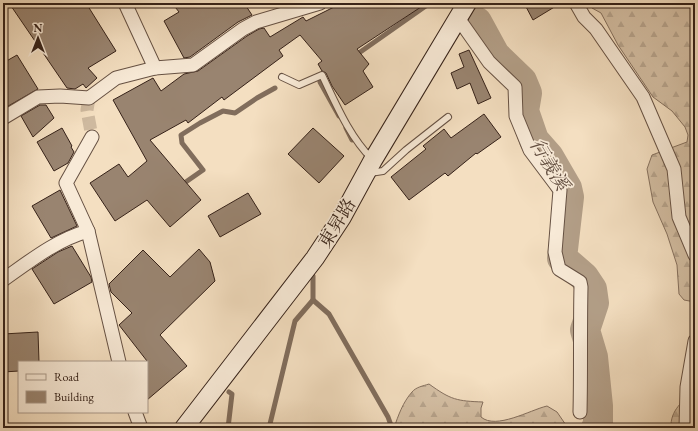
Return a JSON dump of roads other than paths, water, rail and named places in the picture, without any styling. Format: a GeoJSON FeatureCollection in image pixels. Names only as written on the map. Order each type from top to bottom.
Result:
{"type":"FeatureCollection","features":[{"type":"Feature","properties":{"kind":"street"},"geometry":{"type":"LineString","coordinates":[[125,3],[155,68]]}},
{"type":"Feature","properties":{"kind":"street"},"geometry":{"type":"LineString","coordinates":[[3,118],[38,97],[60,96],[89,98],[116,78],[155,68],[193,64],[243,29],[256,22],[320,3]]}},
{"type":"Feature","properties":{"kind":"street"},"geometry":{"type":"LineString","coordinates":[[576,3],[584,17],[596,29],[643,97],[674,169],[679,217],[695,255]]}},
{"type":"Feature","properties":{"kind":"street"},"geometry":{"type":"LineString","coordinates":[[462,10],[489,62],[515,87],[516,116],[530,150],[560,190],[555,252],[559,269],[580,282],[581,287],[580,412]]}},
{"type":"Feature","properties":{"kind":"street","name":"東昇路"},"geometry":{"type":"LineString","coordinates":[[184,428],[315,258],[342,217],[462,10]]}},
{"type":"Feature","properties":{"kind":"street"},"geometry":{"type":"LineString","coordinates":[[92,137],[66,182],[88,231],[119,361]]}},
{"type":"Feature","properties":{"kind":"street"},"geometry":{"type":"LineString","coordinates":[[3,280],[52,246],[73,235],[88,231]]}},
{"type":"Feature","properties":{"kind":"street"},"geometry":{"type":"LineString","coordinates":[[686,428],[687,387],[695,341]]}},
{"type":"Feature","properties":{"kind":"street"},"geometry":{"type":"LineString","coordinates":[[135,413],[141,428]]}},
{"type":"Feature","properties":{"kind":"lane"},"geometry":{"type":"LineString","coordinates":[[282,77],[300,85],[322,75],[341,115],[361,148],[370,167],[383,171],[406,150],[448,117]]}},
{"type":"Feature","properties":{"kind":"waterway"},"geometry":{"type":"LineString","coordinates":[[356,55],[430,3]]}},
{"type":"Feature","properties":{"kind":"waterway","name":"行義溪"},"geometry":{"type":"LineString","coordinates":[[477,22],[495,55],[522,81],[527,93],[524,111],[534,140],[549,157],[567,188],[569,197],[562,258],[584,277],[592,289],[594,303],[585,330],[593,357],[598,406],[598,426],[596,428]]}},
{"type":"Feature","properties":{"kind":"waterway"},"geometry":{"type":"LineString","coordinates":[[320,82],[339,116]]}},
{"type":"Feature","properties":{"kind":"waterway"},"geometry":{"type":"LineString","coordinates":[[180,186],[203,170],[182,143],[181,135],[223,111],[235,113],[275,88]]}},
{"type":"Feature","properties":{"kind":"waterway"},"geometry":{"type":"LineString","coordinates":[[346,128],[352,140]]}},
{"type":"Feature","properties":{"kind":"waterway"},"geometry":{"type":"LineString","coordinates":[[269,428],[295,321],[313,300],[313,276]]}},
{"type":"Feature","properties":{"kind":"waterway"},"geometry":{"type":"LineString","coordinates":[[313,300],[329,314],[388,417],[392,428]]}},
{"type":"Feature","properties":{"kind":"waterway"},"geometry":{"type":"LineString","coordinates":[[228,428],[232,394],[229,392]]}},
{"type":"Feature","properties":{"kind":"tunnel"},"geometry":{"type":"LineString","coordinates":[[89,98],[87,110],[92,137]]}}]}
